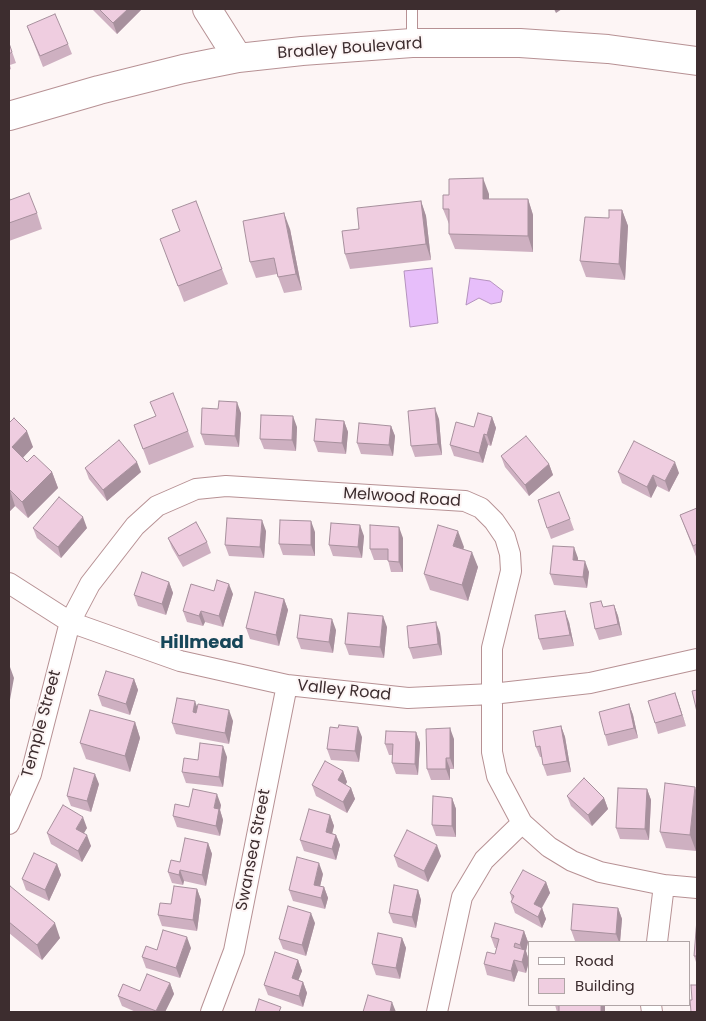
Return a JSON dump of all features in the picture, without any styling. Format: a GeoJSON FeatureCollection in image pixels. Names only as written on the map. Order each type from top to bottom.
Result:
{"type":"FeatureCollection","features":[{"type":"Feature","properties":{"kind":"main road"},"geometry":{"type":"LineString","coordinates":[[207,9],[238,58]]}},
{"type":"Feature","properties":{"kind":"main road","name":"Bradley Boulevard"},"geometry":{"type":"LineString","coordinates":[[9,116],[108,87],[238,58],[302,51],[412,43],[484,42],[554,45],[697,61]]}},
{"type":"Feature","properties":{"kind":"street","name":"Melwood Road"},"geometry":{"type":"LineString","coordinates":[[70,622],[90,584],[135,526],[157,506],[196,489],[226,486],[465,501],[481,508],[494,521],[505,537],[510,554],[511,571],[492,648],[492,752],[497,776],[522,824],[549,847],[572,861],[600,872],[664,885],[697,888]]}},
{"type":"Feature","properties":{"kind":"street","name":"Valley Road"},"geometry":{"type":"LineString","coordinates":[[9,583],[70,622],[180,661],[287,685],[408,698],[492,694],[590,683],[697,660]]}},
{"type":"Feature","properties":{"kind":"street","name":"Temple Street"},"geometry":{"type":"LineString","coordinates":[[9,824],[31,774],[70,622]]}},
{"type":"Feature","properties":{"kind":"street","name":"Swansea Street"},"geometry":{"type":"LineString","coordinates":[[211,1012],[234,951],[287,685]]}},
{"type":"Feature","properties":{"kind":"street"},"geometry":{"type":"LineString","coordinates":[[437,1012],[462,896],[484,860],[522,824]]}},
{"type":"Feature","properties":{"kind":"street"},"geometry":{"type":"LineString","coordinates":[[657,941],[664,885]]}},
{"type":"Feature","properties":{"kind":"lane"},"geometry":{"type":"LineString","coordinates":[[412,9],[412,43]]}},
{"type":"Feature","properties":{"kind":"shaded area"},"geometry":{"type":"Polygon","coordinates":[[[432,268],[438,323],[410,327],[404,271],[432,268]]]}},
{"type":"Feature","properties":{"kind":"shaded area"},"geometry":{"type":"Polygon","coordinates":[[[470,278],[490,281],[503,291],[501,302],[491,304],[479,298],[466,305],[470,278]]]}},
{"type":"Feature","properties":{"kind":"building"},"geometry":{"type":"Polygon","coordinates":[[[99,9],[128,9],[113,23],[99,9]]]}},
{"type":"Feature","properties":{"kind":"building"},"geometry":{"type":"Polygon","coordinates":[[[55,14],[68,44],[40,56],[27,26],[55,14]]]}},
{"type":"Feature","properties":{"kind":"building"},"geometry":{"type":"Polygon","coordinates":[[[9,43],[12,52],[9,54],[9,43]]]}},
{"type":"Feature","properties":{"kind":"building"},"geometry":{"type":"Polygon","coordinates":[[[483,178],[483,199],[528,199],[528,236],[449,234],[449,209],[443,209],[443,195],[449,195],[449,179],[483,178]]]}},
{"type":"Feature","properties":{"kind":"building"},"geometry":{"type":"Polygon","coordinates":[[[29,193],[37,213],[9,223],[9,196],[10,200],[29,193]]]}},
{"type":"Feature","properties":{"kind":"building"},"geometry":{"type":"Polygon","coordinates":[[[196,201],[222,269],[178,286],[160,239],[180,231],[172,210],[196,201]]]}},
{"type":"Feature","properties":{"kind":"building"},"geometry":{"type":"Polygon","coordinates":[[[421,201],[426,244],[345,254],[342,231],[359,229],[357,208],[421,201]]]}},
{"type":"Feature","properties":{"kind":"building"},"geometry":{"type":"Polygon","coordinates":[[[609,210],[622,210],[619,264],[580,261],[585,217],[609,218],[609,210]]]}},
{"type":"Feature","properties":{"kind":"building"},"geometry":{"type":"Polygon","coordinates":[[[284,213],[296,274],[278,277],[274,258],[250,262],[243,221],[284,213]]]}},
{"type":"Feature","properties":{"kind":"building"},"geometry":{"type":"Polygon","coordinates":[[[173,393],[188,431],[143,449],[134,425],[156,416],[150,402],[173,393]]]}},
{"type":"Feature","properties":{"kind":"building"},"geometry":{"type":"Polygon","coordinates":[[[219,401],[237,402],[235,436],[201,434],[202,408],[218,409],[219,401]]]}},
{"type":"Feature","properties":{"kind":"building"},"geometry":{"type":"Polygon","coordinates":[[[435,408],[438,444],[411,446],[408,411],[435,408]]]}},
{"type":"Feature","properties":{"kind":"building"},"geometry":{"type":"Polygon","coordinates":[[[478,413],[492,417],[487,435],[484,434],[479,453],[450,445],[456,422],[474,427],[478,413]]]}},
{"type":"Feature","properties":{"kind":"building"},"geometry":{"type":"Polygon","coordinates":[[[261,415],[293,416],[292,440],[260,439],[261,415]]]}},
{"type":"Feature","properties":{"kind":"building"},"geometry":{"type":"Polygon","coordinates":[[[14,418],[27,431],[12,447],[27,462],[34,455],[52,472],[22,502],[9,491],[9,423],[14,418]]]}},
{"type":"Feature","properties":{"kind":"building"},"geometry":{"type":"Polygon","coordinates":[[[316,419],[344,421],[342,443],[314,441],[316,419]]]}},
{"type":"Feature","properties":{"kind":"building"},"geometry":{"type":"Polygon","coordinates":[[[359,423],[391,426],[389,445],[357,443],[359,423]]]}},
{"type":"Feature","properties":{"kind":"building"},"geometry":{"type":"Polygon","coordinates":[[[526,436],[549,464],[525,485],[501,456],[526,436]]]}},
{"type":"Feature","properties":{"kind":"building"},"geometry":{"type":"Polygon","coordinates":[[[119,440],[137,462],[103,490],[85,468],[119,440]]]}},
{"type":"Feature","properties":{"kind":"building"},"geometry":{"type":"Polygon","coordinates":[[[634,441],[675,462],[665,481],[653,475],[647,487],[618,472],[634,441]]]}},
{"type":"Feature","properties":{"kind":"building"},"geometry":{"type":"Polygon","coordinates":[[[559,492],[570,519],[547,528],[538,500],[559,492]]]}},
{"type":"Feature","properties":{"kind":"building"},"geometry":{"type":"Polygon","coordinates":[[[59,497],[83,517],[58,547],[33,528],[59,497]]]}},
{"type":"Feature","properties":{"kind":"building"},"geometry":{"type":"Polygon","coordinates":[[[697,508],[697,544],[693,546],[680,515],[697,508]]]}},
{"type":"Feature","properties":{"kind":"building"},"geometry":{"type":"Polygon","coordinates":[[[227,518],[262,520],[260,547],[225,545],[227,518]]]}},
{"type":"Feature","properties":{"kind":"building"},"geometry":{"type":"Polygon","coordinates":[[[280,520],[311,521],[311,545],[279,544],[280,520]]]}},
{"type":"Feature","properties":{"kind":"building"},"geometry":{"type":"Polygon","coordinates":[[[196,522],[207,542],[179,556],[168,538],[196,522]]]}},
{"type":"Feature","properties":{"kind":"building"},"geometry":{"type":"Polygon","coordinates":[[[331,523],[360,525],[358,547],[329,545],[331,523]]]}},
{"type":"Feature","properties":{"kind":"building"},"geometry":{"type":"Polygon","coordinates":[[[370,525],[399,527],[399,562],[388,561],[388,549],[370,549],[370,525]]]}},
{"type":"Feature","properties":{"kind":"building"},"geometry":{"type":"Polygon","coordinates":[[[438,525],[458,531],[453,546],[472,552],[462,585],[424,574],[438,525]]]}},
{"type":"Feature","properties":{"kind":"building"},"geometry":{"type":"Polygon","coordinates":[[[553,546],[574,547],[573,560],[585,561],[583,577],[550,574],[553,546]]]}},
{"type":"Feature","properties":{"kind":"building"},"geometry":{"type":"Polygon","coordinates":[[[142,572],[169,582],[162,604],[134,595],[142,572]]]}},
{"type":"Feature","properties":{"kind":"building"},"geometry":{"type":"Polygon","coordinates":[[[217,580],[229,584],[219,616],[201,611],[199,616],[183,611],[191,584],[214,591],[217,580]]]}},
{"type":"Feature","properties":{"kind":"building"},"geometry":{"type":"Polygon","coordinates":[[[255,592],[284,599],[276,635],[246,628],[255,592]]]}},
{"type":"Feature","properties":{"kind":"building"},"geometry":{"type":"Polygon","coordinates":[[[601,601],[603,607],[614,605],[618,624],[595,629],[590,603],[601,601]]]}},
{"type":"Feature","properties":{"kind":"building"},"geometry":{"type":"Polygon","coordinates":[[[565,611],[570,635],[539,639],[535,615],[565,611]]]}},
{"type":"Feature","properties":{"kind":"building"},"geometry":{"type":"Polygon","coordinates":[[[348,613],[383,616],[380,647],[345,644],[348,613]]]}},
{"type":"Feature","properties":{"kind":"building"},"geometry":{"type":"Polygon","coordinates":[[[300,615],[332,619],[329,642],[297,638],[300,615]]]}},
{"type":"Feature","properties":{"kind":"building"},"geometry":{"type":"Polygon","coordinates":[[[436,622],[438,644],[409,648],[407,626],[436,622]]]}},
{"type":"Feature","properties":{"kind":"building"},"geometry":{"type":"Polygon","coordinates":[[[106,671],[134,679],[126,704],[98,695],[106,671]]]}},
{"type":"Feature","properties":{"kind":"building"},"geometry":{"type":"Polygon","coordinates":[[[697,690],[697,712],[692,691],[697,690]]]}},
{"type":"Feature","properties":{"kind":"building"},"geometry":{"type":"Polygon","coordinates":[[[675,693],[682,715],[655,723],[648,701],[675,693]]]}},
{"type":"Feature","properties":{"kind":"building"},"geometry":{"type":"Polygon","coordinates":[[[177,698],[195,701],[193,712],[196,713],[198,704],[229,710],[225,733],[172,723],[177,698]]]}},
{"type":"Feature","properties":{"kind":"building"},"geometry":{"type":"Polygon","coordinates":[[[629,704],[634,728],[605,735],[599,712],[629,704]]]}},
{"type":"Feature","properties":{"kind":"building"},"geometry":{"type":"Polygon","coordinates":[[[90,710],[135,722],[125,756],[80,743],[90,710]]]}},
{"type":"Feature","properties":{"kind":"building"},"geometry":{"type":"Polygon","coordinates":[[[339,725],[358,727],[355,751],[327,749],[330,727],[338,728],[339,725]]]}},
{"type":"Feature","properties":{"kind":"building"},"geometry":{"type":"Polygon","coordinates":[[[561,726],[567,761],[543,765],[540,746],[536,747],[533,731],[561,726]]]}},
{"type":"Feature","properties":{"kind":"building"},"geometry":{"type":"Polygon","coordinates":[[[450,728],[450,758],[446,758],[446,769],[427,769],[426,729],[450,728]]]}},
{"type":"Feature","properties":{"kind":"building"},"geometry":{"type":"Polygon","coordinates":[[[386,731],[416,732],[415,764],[392,763],[393,744],[385,744],[386,731]]]}},
{"type":"Feature","properties":{"kind":"building"},"geometry":{"type":"Polygon","coordinates":[[[200,743],[223,746],[219,777],[182,772],[184,758],[198,760],[200,743]]]}},
{"type":"Feature","properties":{"kind":"building"},"geometry":{"type":"Polygon","coordinates":[[[325,761],[343,771],[338,780],[351,788],[343,802],[312,785],[325,761]]]}},
{"type":"Feature","properties":{"kind":"building"},"geometry":{"type":"Polygon","coordinates":[[[74,768],[95,774],[87,801],[67,796],[74,768]]]}},
{"type":"Feature","properties":{"kind":"building"},"geometry":{"type":"Polygon","coordinates":[[[584,778],[604,798],[588,815],[567,796],[584,778]]]}},
{"type":"Feature","properties":{"kind":"building"},"geometry":{"type":"Polygon","coordinates":[[[665,783],[695,787],[690,835],[660,832],[665,783]]]}},
{"type":"Feature","properties":{"kind":"building"},"geometry":{"type":"Polygon","coordinates":[[[618,788],[647,789],[645,829],[616,828],[618,788]]]}},
{"type":"Feature","properties":{"kind":"building"},"geometry":{"type":"Polygon","coordinates":[[[193,789],[217,794],[214,808],[219,809],[216,826],[173,816],[175,804],[189,807],[193,789]]]}},
{"type":"Feature","properties":{"kind":"building"},"geometry":{"type":"Polygon","coordinates":[[[433,796],[452,798],[452,826],[432,825],[433,796]]]}},
{"type":"Feature","properties":{"kind":"building"},"geometry":{"type":"Polygon","coordinates":[[[63,805],[83,817],[76,829],[87,835],[78,851],[47,833],[63,805]]]}},
{"type":"Feature","properties":{"kind":"building"},"geometry":{"type":"Polygon","coordinates":[[[309,809],[330,815],[326,832],[336,835],[332,849],[300,840],[309,809]]]}},
{"type":"Feature","properties":{"kind":"building"},"geometry":{"type":"Polygon","coordinates":[[[407,830],[437,845],[424,871],[394,856],[407,830]]]}},
{"type":"Feature","properties":{"kind":"building"},"geometry":{"type":"Polygon","coordinates":[[[185,838],[208,843],[202,875],[180,870],[179,875],[168,872],[171,860],[180,862],[185,838]]]}},
{"type":"Feature","properties":{"kind":"building"},"geometry":{"type":"Polygon","coordinates":[[[34,853],[57,864],[45,890],[22,879],[34,853]]]}},
{"type":"Feature","properties":{"kind":"building"},"geometry":{"type":"Polygon","coordinates":[[[297,857],[319,863],[314,885],[324,887],[321,898],[289,890],[297,857]]]}},
{"type":"Feature","properties":{"kind":"building"},"geometry":{"type":"Polygon","coordinates":[[[523,870],[546,882],[534,904],[542,908],[538,917],[511,902],[514,896],[510,893],[523,870]]]}},
{"type":"Feature","properties":{"kind":"building"},"geometry":{"type":"Polygon","coordinates":[[[394,885],[418,890],[412,917],[389,913],[394,885]]]}},
{"type":"Feature","properties":{"kind":"building"},"geometry":{"type":"Polygon","coordinates":[[[10,886],[55,923],[37,945],[9,922],[10,886]]]}},
{"type":"Feature","properties":{"kind":"building"},"geometry":{"type":"Polygon","coordinates":[[[174,886],[197,889],[193,920],[158,915],[160,903],[171,904],[174,886]]]}},
{"type":"Feature","properties":{"kind":"building"},"geometry":{"type":"Polygon","coordinates":[[[573,904],[618,908],[616,934],[571,930],[573,904]]]}},
{"type":"Feature","properties":{"kind":"building"},"geometry":{"type":"Polygon","coordinates":[[[288,906],[311,913],[302,945],[279,939],[288,906]]]}},
{"type":"Feature","properties":{"kind":"building"},"geometry":{"type":"Polygon","coordinates":[[[697,919],[697,956],[694,956],[697,919]]]}},
{"type":"Feature","properties":{"kind":"building"},"geometry":{"type":"Polygon","coordinates":[[[495,923],[524,931],[520,945],[515,943],[514,947],[525,950],[522,962],[514,960],[511,971],[484,964],[487,952],[495,954],[499,939],[491,937],[495,923]]]}},
{"type":"Feature","properties":{"kind":"building"},"geometry":{"type":"Polygon","coordinates":[[[163,930],[187,937],[176,968],[142,957],[146,946],[157,950],[163,930]]]}},
{"type":"Feature","properties":{"kind":"building"},"geometry":{"type":"Polygon","coordinates":[[[378,933],[402,938],[396,968],[372,964],[378,933]]]}},
{"type":"Feature","properties":{"kind":"building"},"geometry":{"type":"Polygon","coordinates":[[[275,952],[298,960],[292,978],[303,982],[299,996],[264,985],[275,952]]]}},
{"type":"Feature","properties":{"kind":"building"},"geometry":{"type":"Polygon","coordinates":[[[147,974],[170,983],[156,1011],[118,996],[123,984],[140,991],[147,974]]]}},
{"type":"Feature","properties":{"kind":"building"},"geometry":{"type":"Polygon","coordinates":[[[691,985],[697,985],[697,1012],[691,1012],[691,985]]]}},
{"type":"Feature","properties":{"kind":"building"},"geometry":{"type":"Polygon","coordinates":[[[368,995],[392,1002],[390,1012],[363,1012],[368,995]]]}},
{"type":"Feature","properties":{"kind":"building"},"geometry":{"type":"Polygon","coordinates":[[[259,999],[281,1007],[279,1012],[255,1012],[259,999]]]}},
{"type":"Feature","properties":{"kind":"building"},"geometry":{"type":"Polygon","coordinates":[[[559,1006],[601,1006],[601,1012],[559,1012],[559,1006]]]}},
{"type":"Feature","properties":{"kind":"district","name":"Hillmead"},"geometry":{"type":"Point","coordinates":[202,643]}}]}
